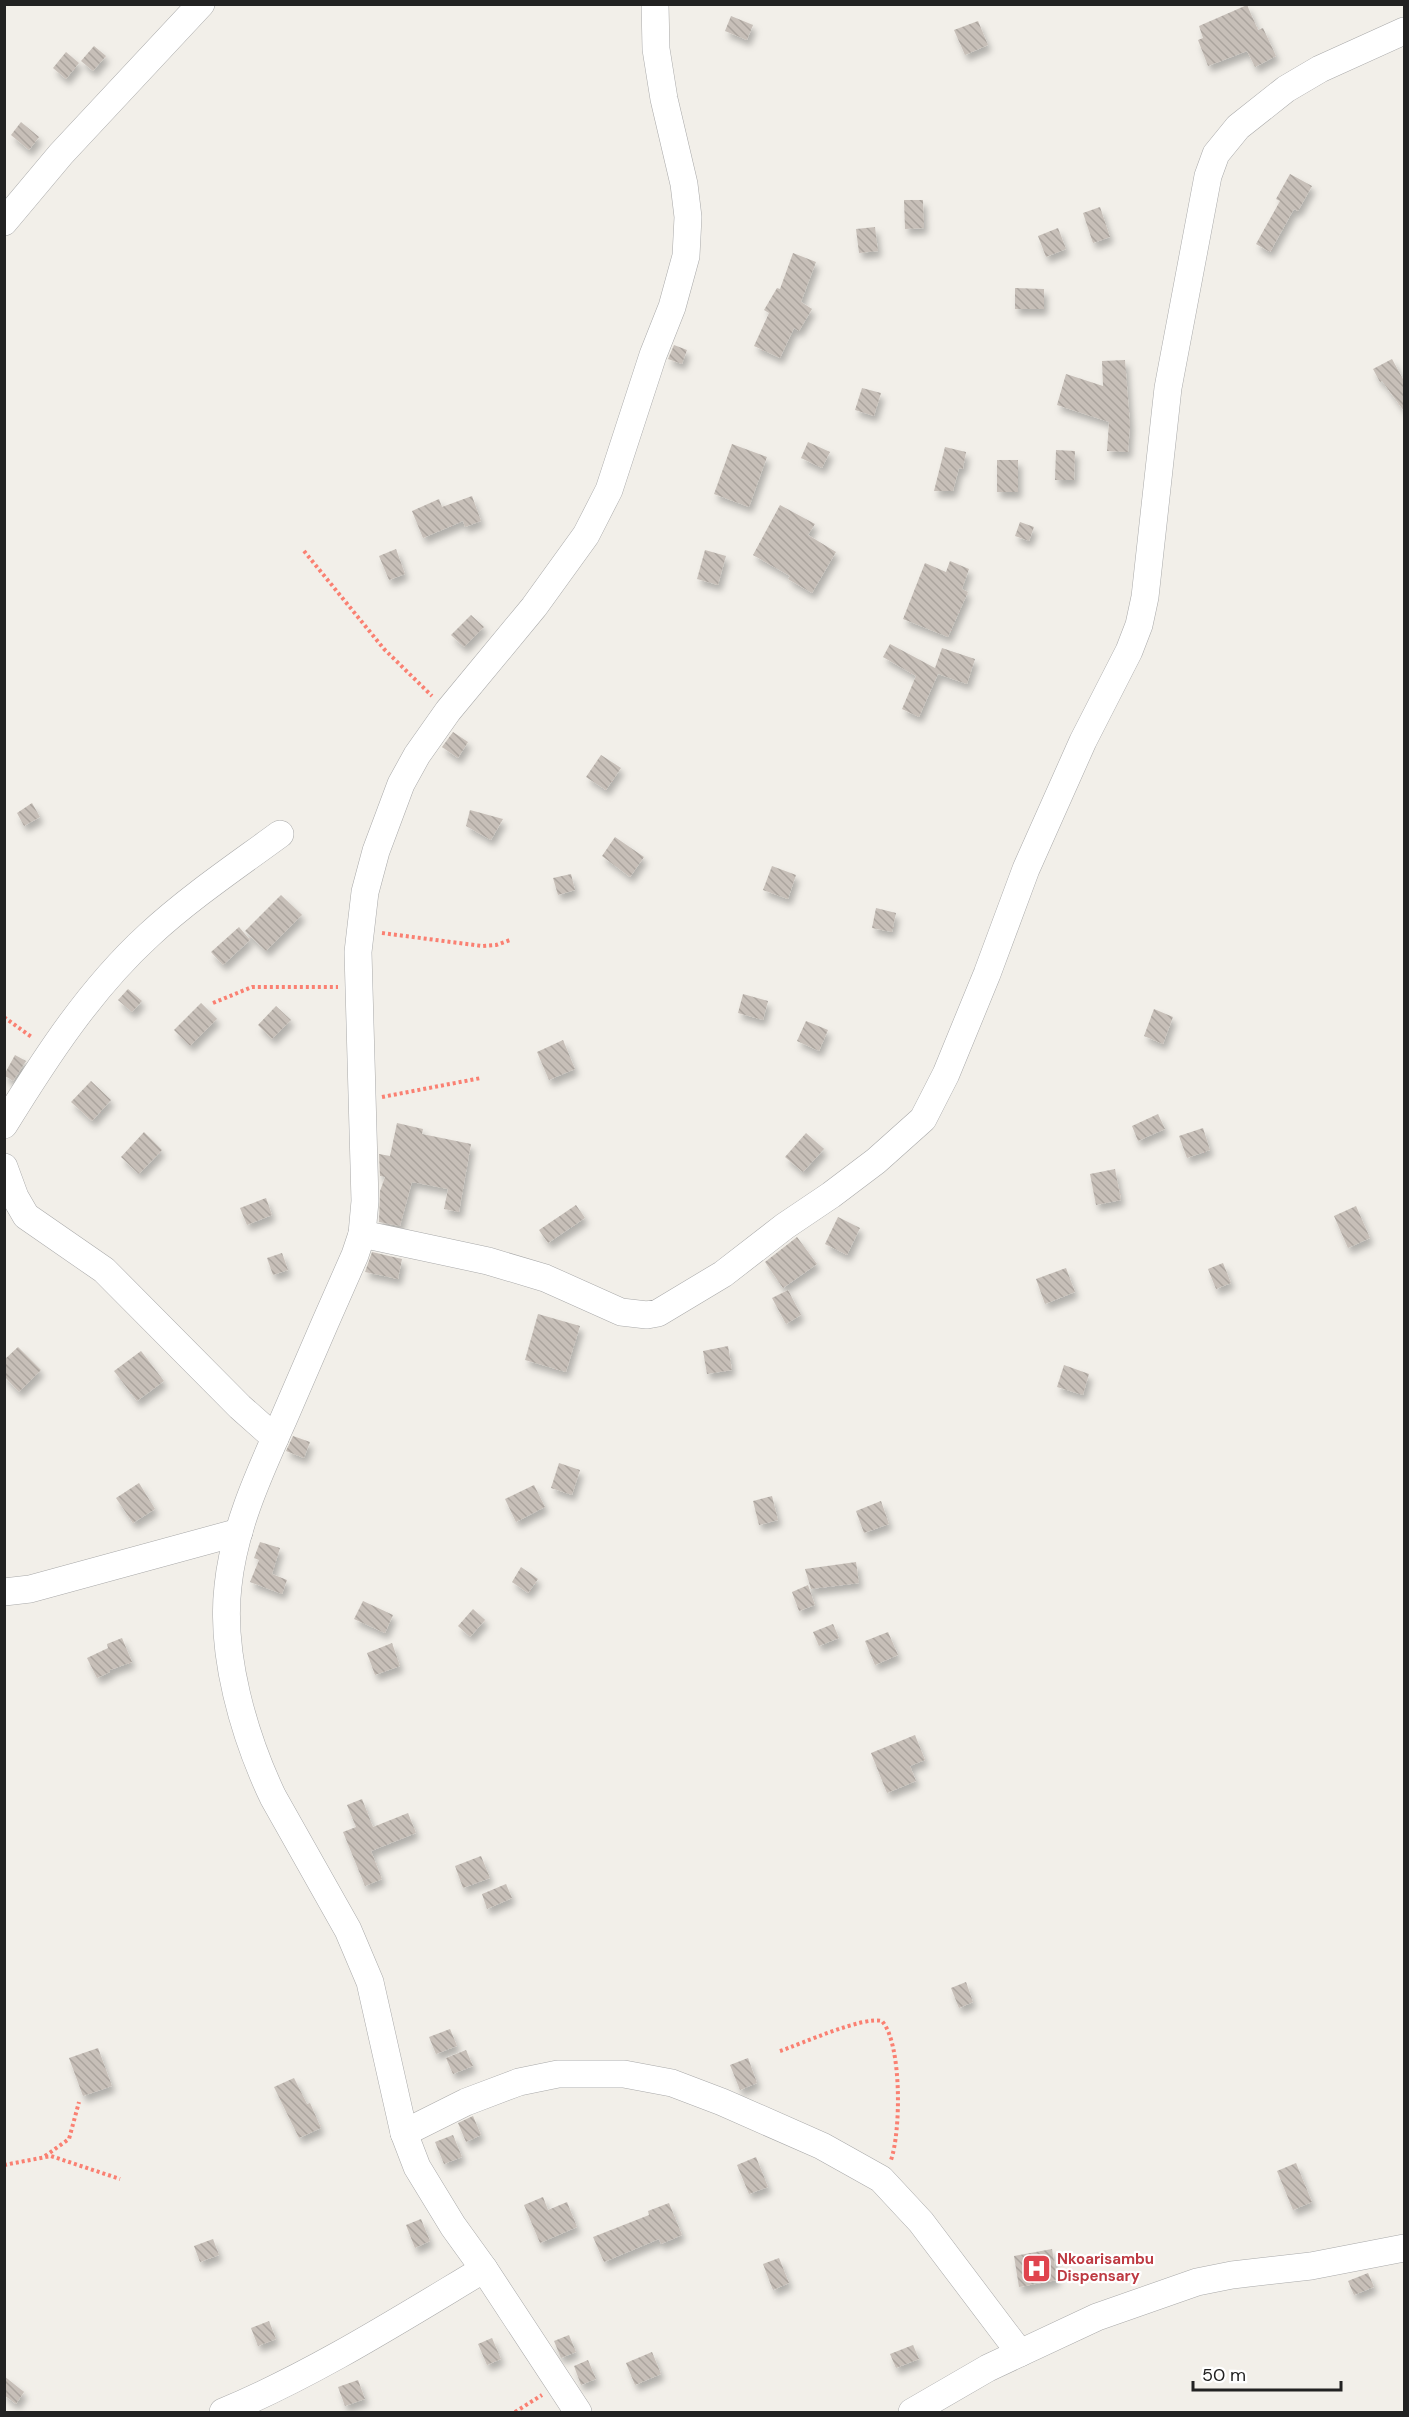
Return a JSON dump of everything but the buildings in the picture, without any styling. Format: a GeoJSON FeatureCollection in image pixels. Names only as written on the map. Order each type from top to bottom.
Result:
{"type":"FeatureCollection","features":[{"type":"Feature","properties":{"kind":"street"},"geometry":{"type":"LineString","coordinates":[[4,222],[68,146],[201,4]]}},
{"type":"Feature","properties":{"kind":"street"},"geometry":{"type":"LineString","coordinates":[[578,2412],[453,2226],[417,2167],[404,2133],[370,1982],[348,1930],[264,1778],[232,1680],[227,1631],[227,1588],[233,1551],[255,1485],[362,1234],[365,1201],[358,952],[365,892],[389,813],[417,755],[448,711],[534,607],[586,535],[609,490],[653,356],[672,307],[686,256],[688,218],[684,184],[662,89],[656,49],[655,4]]}},
{"type":"Feature","properties":{"kind":"street"},"geometry":{"type":"LineString","coordinates":[[362,1234],[488,1261],[545,1278],[621,1312],[658,1313],[723,1274],[876,1161],[922,1119],[946,1074],[1026,869],[1083,741],[1129,651],[1139,625],[1145,597],[1168,388],[1208,176],[1216,154],[1238,127],[1286,89],[1320,69],[1404,31]]}},
{"type":"Feature","properties":{"kind":"street"},"geometry":{"type":"LineString","coordinates":[[4,1125],[50,1052],[90,1000],[148,936],[182,906],[279,834]]}},
{"type":"Feature","properties":{"kind":"street"},"geometry":{"type":"LineString","coordinates":[[4,1167],[13,1203],[34,1222],[104,1270],[240,1407],[275,1438]]}},
{"type":"Feature","properties":{"kind":"street"},"geometry":{"type":"LineString","coordinates":[[4,1592],[30,1589],[239,1532]]}},
{"type":"Feature","properties":{"kind":"street"},"geometry":{"type":"LineString","coordinates":[[404,2133],[466,2102],[519,2082],[558,2074],[624,2074],[672,2083],[722,2102],[822,2146],[881,2180],[921,2222],[1020,2353]]}},
{"type":"Feature","properties":{"kind":"street"},"geometry":{"type":"LineString","coordinates":[[912,2412],[988,2368],[1097,2317],[1197,2282],[1232,2275],[1311,2266],[1404,2248]]}},
{"type":"Feature","properties":{"kind":"street"},"geometry":{"type":"LineString","coordinates":[[223,2412],[259,2397],[301,2375],[484,2269]]}},
{"type":"Feature","properties":{"kind":"path"},"geometry":{"type":"LineString","coordinates":[[304,551],[384,649],[448,711]]}},
{"type":"Feature","properties":{"kind":"path"},"geometry":{"type":"LineString","coordinates":[[361,930],[482,946],[496,945],[510,940]]}},
{"type":"Feature","properties":{"kind":"path"},"geometry":{"type":"LineString","coordinates":[[213,1003],[244,989],[260,986],[360,987]]}},
{"type":"Feature","properties":{"kind":"path"},"geometry":{"type":"LineString","coordinates":[[4,1017],[50,1052]]}},
{"type":"Feature","properties":{"kind":"path"},"geometry":{"type":"LineString","coordinates":[[361,1101],[481,1078]]}},
{"type":"Feature","properties":{"kind":"path"},"geometry":{"type":"LineString","coordinates":[[780,2052],[874,2019],[882,2021],[887,2027],[894,2051],[898,2114],[897,2136],[892,2158],[881,2180]]}},
{"type":"Feature","properties":{"kind":"path"},"geometry":{"type":"LineString","coordinates":[[45,2157],[69,2139],[79,2102]]}},
{"type":"Feature","properties":{"kind":"path"},"geometry":{"type":"LineString","coordinates":[[4,2165],[56,2157],[120,2180]]}},
{"type":"Feature","properties":{"kind":"path"},"geometry":{"type":"LineString","coordinates":[[515,2412],[560,2383]]}},
{"type":"Feature","properties":{"kind":"place","name":"Nkoarisambu Dispensary"},"geometry":{"type":"Point","coordinates":[1036,2268]}}]}
